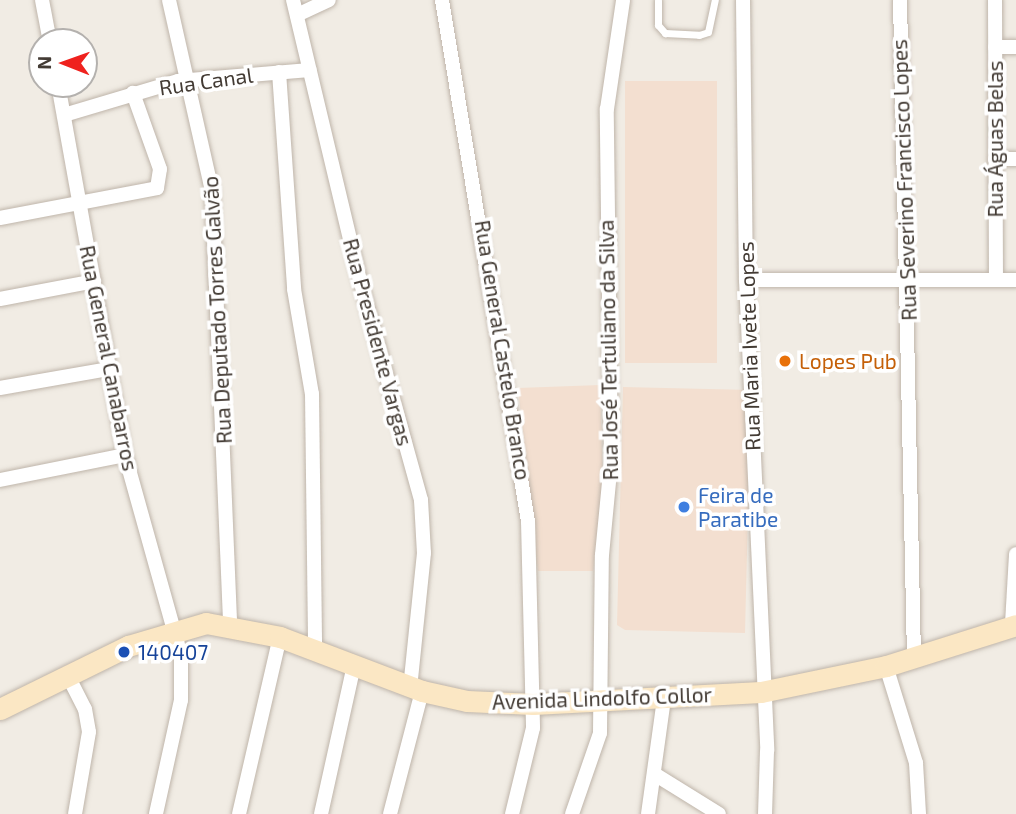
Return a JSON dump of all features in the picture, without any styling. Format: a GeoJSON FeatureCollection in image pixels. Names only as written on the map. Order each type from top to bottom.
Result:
{"type":"FeatureCollection","features":[{"type":"Feature","properties":{"kind":"main road","name":"Avenida Lindolfo Collor"},"geometry":{"type":"LineString","coordinates":[[0,709],[67,674],[176,629],[229,624],[280,637],[416,690],[467,701],[533,704],[761,692],[886,666],[1014,624]]}},
{"type":"Feature","properties":{"kind":"street"},"geometry":{"type":"LineString","coordinates":[[42,0],[47,28]]}},
{"type":"Feature","properties":{"kind":"street","name":"Rua Deputado Torres Galvão"},"geometry":{"type":"LineString","coordinates":[[169,0],[212,191],[229,624]]}},
{"type":"Feature","properties":{"kind":"street","name":"Rua Presidente Vargas"},"geometry":{"type":"LineString","coordinates":[[293,0],[423,512],[416,690],[390,814]]}},
{"type":"Feature","properties":{"kind":"street"},"geometry":{"type":"LineString","coordinates":[[297,15],[329,0]]}},
{"type":"Feature","properties":{"kind":"street","name":"Rua General Castelo Branco"},"geometry":{"type":"LineString","coordinates":[[442,0],[525,486],[533,704],[528,760],[512,814]]}},
{"type":"Feature","properties":{"kind":"street","name":"Rua José Tertuliano da Silva"},"geometry":{"type":"LineString","coordinates":[[572,814],[594,760],[611,460],[607,109],[622,0]]}},
{"type":"Feature","properties":{"kind":"street","name":"Rua Maria Ivete Lopes"},"geometry":{"type":"LineString","coordinates":[[743,0],[746,280],[761,692],[767,751],[765,814]]}},
{"type":"Feature","properties":{"kind":"street","name":"Rua Severino Francisco Lopes"},"geometry":{"type":"LineString","coordinates":[[900,0],[914,655]]}},
{"type":"Feature","properties":{"kind":"street","name":"Rua Águas Belas"},"geometry":{"type":"LineString","coordinates":[[995,0],[996,278]]}},
{"type":"Feature","properties":{"kind":"street"},"geometry":{"type":"LineString","coordinates":[[995,47],[1016,47]]}},
{"type":"Feature","properties":{"kind":"street","name":"Rua Canal"},"geometry":{"type":"LineString","coordinates":[[64,115],[133,93],[188,81],[310,70]]}},
{"type":"Feature","properties":{"kind":"street"},"geometry":{"type":"LineString","coordinates":[[279,72],[294,289],[312,394],[315,650]]}},
{"type":"Feature","properties":{"kind":"street"},"geometry":{"type":"LineString","coordinates":[[0,218],[157,188],[160,169],[133,93]]}},
{"type":"Feature","properties":{"kind":"street","name":"Rua General Canabarros"},"geometry":{"type":"LineString","coordinates":[[61,98],[125,455],[176,629],[181,700],[156,814]]}},
{"type":"Feature","properties":{"kind":"street"},"geometry":{"type":"LineString","coordinates":[[995,159],[1016,159]]}},
{"type":"Feature","properties":{"kind":"street"},"geometry":{"type":"LineString","coordinates":[[746,280],[1016,280]]}},
{"type":"Feature","properties":{"kind":"street"},"geometry":{"type":"LineString","coordinates":[[0,299],[94,281]]}},
{"type":"Feature","properties":{"kind":"street"},"geometry":{"type":"LineString","coordinates":[[0,388],[109,369]]}},
{"type":"Feature","properties":{"kind":"street"},"geometry":{"type":"LineString","coordinates":[[0,480],[125,455]]}},
{"type":"Feature","properties":{"kind":"street"},"geometry":{"type":"LineString","coordinates":[[1014,624],[1016,554]]}},
{"type":"Feature","properties":{"kind":"street"},"geometry":{"type":"LineString","coordinates":[[239,814],[280,637]]}},
{"type":"Feature","properties":{"kind":"street"},"geometry":{"type":"LineString","coordinates":[[321,814],[354,665]]}},
{"type":"Feature","properties":{"kind":"street"},"geometry":{"type":"LineString","coordinates":[[886,666],[916,763],[919,814]]}},
{"type":"Feature","properties":{"kind":"street"},"geometry":{"type":"LineString","coordinates":[[67,674],[85,709],[89,732],[75,814]]}},
{"type":"Feature","properties":{"kind":"street"},"geometry":{"type":"LineString","coordinates":[[648,814],[656,775],[664,698]]}},
{"type":"Feature","properties":{"kind":"street"},"geometry":{"type":"LineString","coordinates":[[656,775],[719,814]]}},
{"type":"Feature","properties":{"kind":"lane"},"geometry":{"type":"LineString","coordinates":[[658,0],[657,25],[665,33],[699,35],[708,32],[715,0]]}},
{"type":"Feature","properties":{"kind":"shaded area"},"geometry":{"type":"Polygon","coordinates":[[[625,81],[717,81],[717,363],[625,363],[625,81]]]}},
{"type":"Feature","properties":{"kind":"shaded area"},"geometry":{"type":"Polygon","coordinates":[[[600,385],[603,491],[593,571],[538,571],[518,388],[600,385]]]}},
{"type":"Feature","properties":{"kind":"shaded area","name":"Feira de Paratibe"},"geometry":{"type":"Polygon","coordinates":[[[623,387],[751,390],[745,633],[625,630],[617,625],[623,387]]]}},
{"type":"Feature","properties":{"kind":"place","name":"Lopes Pub"},"geometry":{"type":"Point","coordinates":[785,361]}},
{"type":"Feature","properties":{"kind":"place","name":"Feira de Paratibe"},"geometry":{"type":"Point","coordinates":[684,507]}},
{"type":"Feature","properties":{"kind":"place","name":"140407"},"geometry":{"type":"Point","coordinates":[124,652]}}]}
